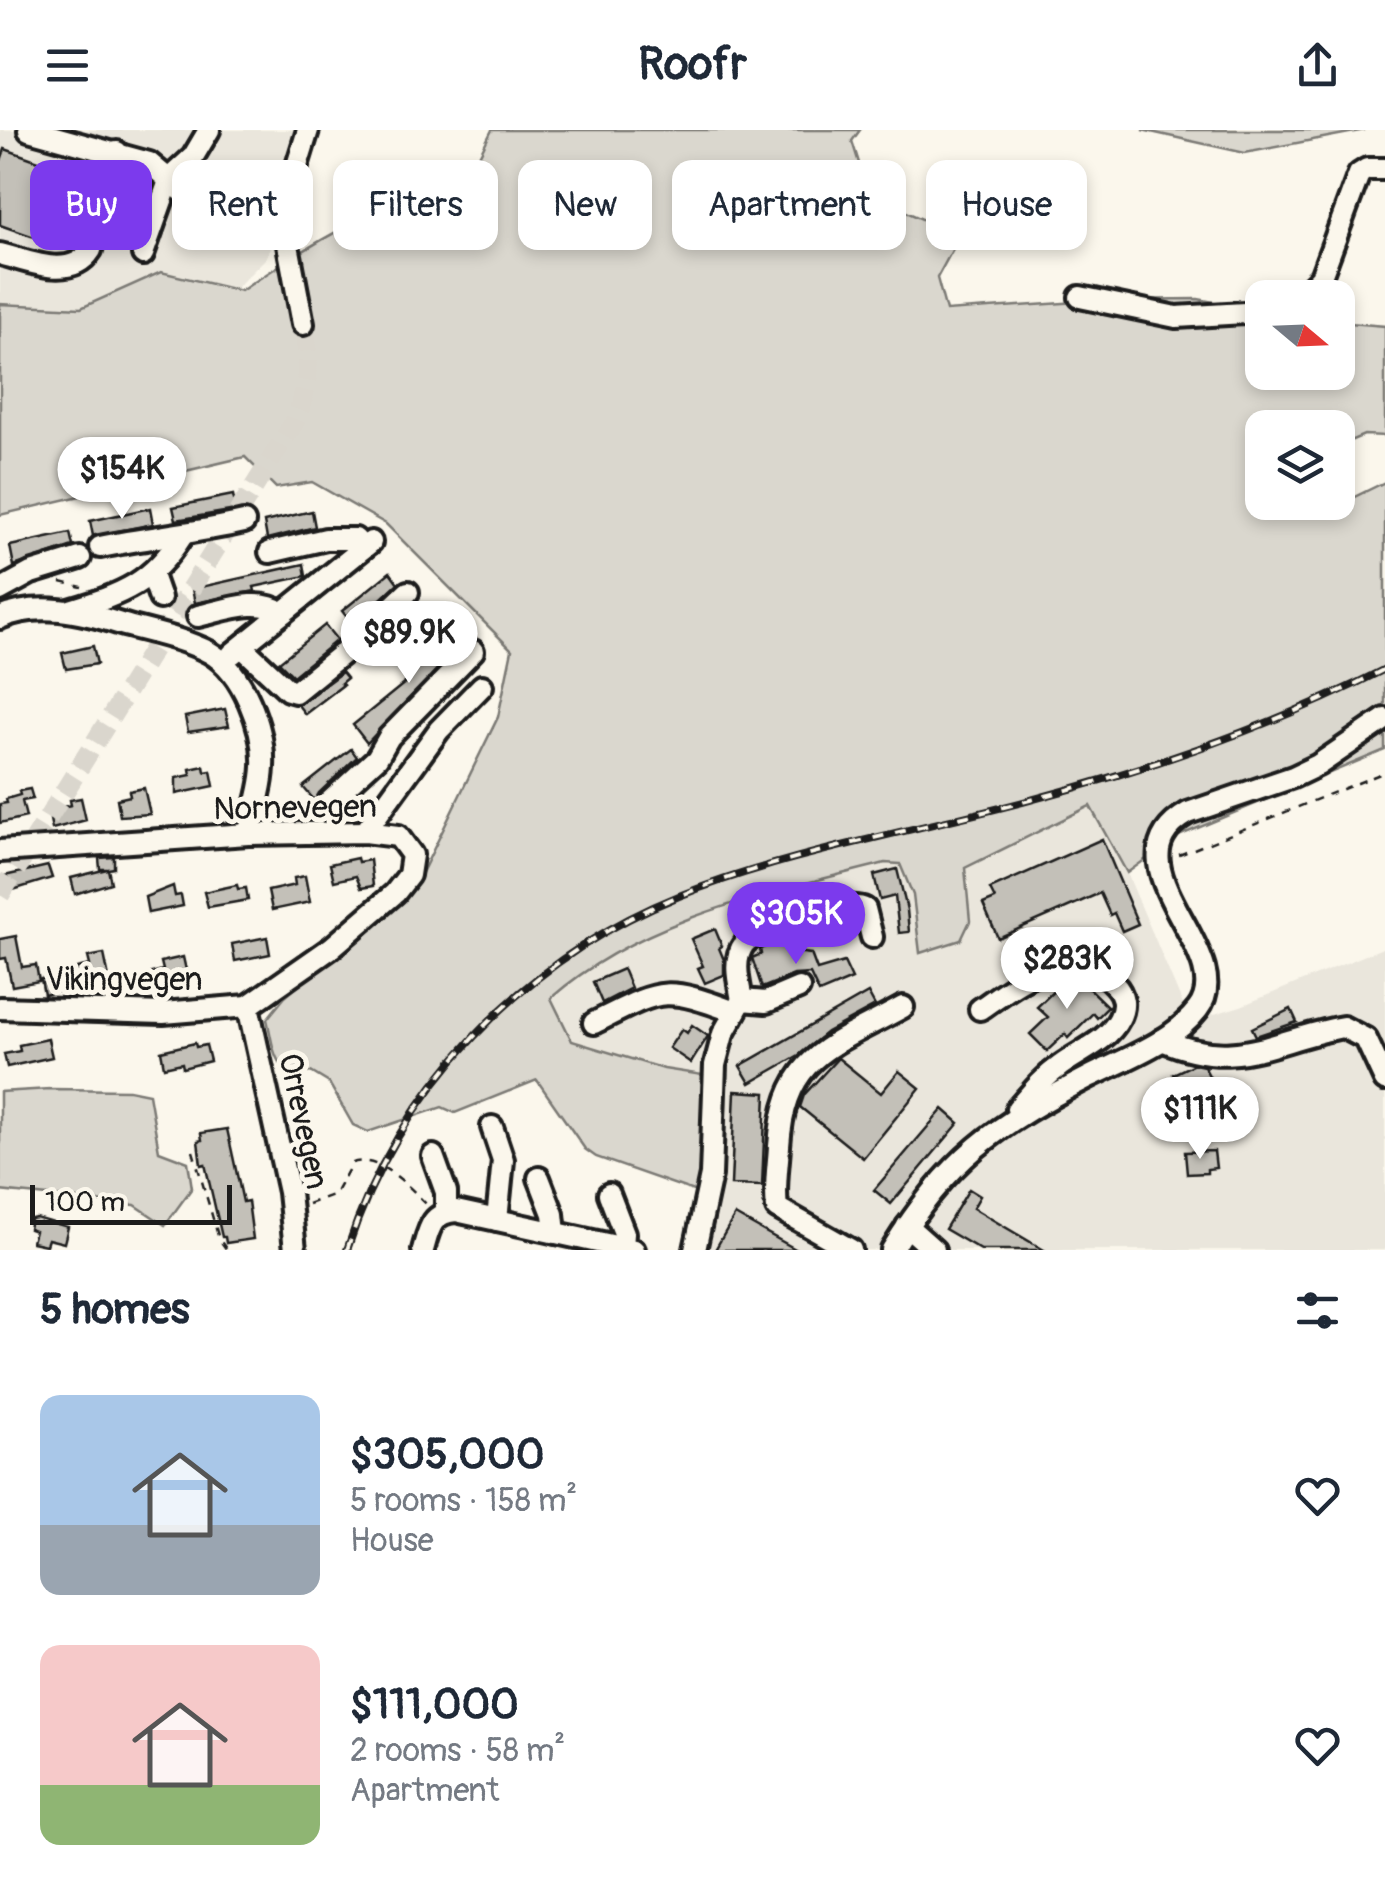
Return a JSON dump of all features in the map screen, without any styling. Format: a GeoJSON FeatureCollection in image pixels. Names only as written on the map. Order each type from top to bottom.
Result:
{"type":"FeatureCollection","features":[{"type":"Feature","properties":{"kind":"street"},"geometry":{"type":"LineString","coordinates":[[29,130],[117,152],[149,163],[170,178]]}},
{"type":"Feature","properties":{"kind":"street"},"geometry":{"type":"LineString","coordinates":[[143,254],[170,178],[192,157],[209,130]]}},
{"type":"Feature","properties":{"kind":"street"},"geometry":{"type":"LineString","coordinates":[[303,324],[285,229],[285,205],[308,130]]}},
{"type":"Feature","properties":{"kind":"street"},"geometry":{"type":"LineString","coordinates":[[0,254],[56,267],[84,260],[91,250],[117,152]]}},
{"type":"Feature","properties":{"kind":"street"},"geometry":{"type":"LineString","coordinates":[[1317,280],[1359,174],[1367,169],[1385,169]]}},
{"type":"Feature","properties":{"kind":"street"},"geometry":{"type":"LineString","coordinates":[[1080,297],[1194,318],[1245,314]]}},
{"type":"Feature","properties":{"kind":"street"},"geometry":{"type":"LineString","coordinates":[[100,546],[165,533],[182,536],[244,522]]}},
{"type":"Feature","properties":{"kind":"street"},"geometry":{"type":"LineString","coordinates":[[68,611],[152,575],[182,536]]}},
{"type":"Feature","properties":{"kind":"street"},"geometry":{"type":"LineString","coordinates":[[222,661],[367,545],[342,537],[270,552]]}},
{"type":"Feature","properties":{"kind":"street"},"geometry":{"type":"LineString","coordinates":[[0,590],[31,573],[80,558]]}},
{"type":"Feature","properties":{"kind":"street"},"geometry":{"type":"LineString","coordinates":[[152,575],[160,598]]}},
{"type":"Feature","properties":{"kind":"street"},"geometry":{"type":"LineString","coordinates":[[242,647],[294,692],[342,654],[408,592]]}},
{"type":"Feature","properties":{"kind":"street"},"geometry":{"type":"LineString","coordinates":[[198,616],[259,603],[272,605],[283,613]]}},
{"type":"Feature","properties":{"kind":"street"},"geometry":{"type":"LineString","coordinates":[[0,618],[32,609],[68,611],[192,646],[222,661],[252,711],[262,745],[262,782],[248,834]]}},
{"type":"Feature","properties":{"kind":"street"},"geometry":{"type":"LineString","coordinates":[[328,802],[377,758],[388,737],[473,651]]}},
{"type":"Feature","properties":{"kind":"street"},"geometry":{"type":"LineString","coordinates":[[436,685],[439,730]]}},
{"type":"Feature","properties":{"kind":"street"},"geometry":{"type":"LineString","coordinates":[[365,832],[439,730],[482,686]]}},
{"type":"Feature","properties":{"kind":"street"},"geometry":{"type":"LineString","coordinates":[[892,1250],[952,1168],[1003,1126],[1162,1040],[1194,1014],[1206,997],[1205,968],[1168,895],[1159,863],[1160,845],[1174,821],[1293,778],[1385,719]]}},
{"type":"Feature","properties":{"kind":"street"},"geometry":{"type":"LineString","coordinates":[[377,758],[403,778]]}},
{"type":"Feature","properties":{"kind":"street","name":"Nornevegen"},"geometry":{"type":"LineString","coordinates":[[0,850],[248,834],[365,832],[398,836],[409,848],[412,866],[404,885],[330,948],[248,1006]]}},
{"type":"Feature","properties":{"kind":"street"},"geometry":{"type":"LineString","coordinates":[[694,1250],[710,1175],[715,1065],[738,1006],[740,951],[746,941],[782,924],[849,904],[865,909],[872,937]]}},
{"type":"Feature","properties":{"kind":"street"},"geometry":{"type":"LineString","coordinates":[[980,1009],[1022,980],[1072,962],[1087,964],[1114,982],[1123,997],[1122,1015],[1112,1031],[1040,1082],[1003,1126]]}},
{"type":"Feature","properties":{"kind":"street"},"geometry":{"type":"LineString","coordinates":[[594,1023],[667,992],[738,1006],[766,1002],[799,988]]}},
{"type":"Feature","properties":{"kind":"street","name":"Vikingvegen"},"geometry":{"type":"LineString","coordinates":[[0,1008],[163,1013],[248,1006]]}},
{"type":"Feature","properties":{"kind":"street","name":"Orrevegen"},"geometry":{"type":"LineString","coordinates":[[248,1006],[292,1207],[295,1250]]}},
{"type":"Feature","properties":{"kind":"street"},"geometry":{"type":"LineString","coordinates":[[851,1250],[777,1208],[782,1111],[795,1078],[808,1064],[903,1007]]}},
{"type":"Feature","properties":{"kind":"street"},"geometry":{"type":"LineString","coordinates":[[1162,1040],[1210,1054],[1245,1055],[1343,1027],[1366,1039],[1385,1080]]}},
{"type":"Feature","properties":{"kind":"street"},"geometry":{"type":"LineString","coordinates":[[492,1126],[504,1160],[497,1220]]}},
{"type":"Feature","properties":{"kind":"street"},"geometry":{"type":"LineString","coordinates":[[423,1250],[430,1224],[441,1213],[446,1192],[432,1156]]}},
{"type":"Feature","properties":{"kind":"street"},"geometry":{"type":"LineString","coordinates":[[539,1178],[566,1239]]}},
{"type":"Feature","properties":{"kind":"street"},"geometry":{"type":"LineString","coordinates":[[441,1213],[497,1220],[566,1239],[628,1248],[608,1194]]}},
{"type":"Feature","properties":{"kind":"street"},"geometry":{"type":"LineString","coordinates":[[907,1226],[934,1250]]}},
{"type":"Feature","properties":{"kind":"path"},"geometry":{"type":"LineString","coordinates":[[58,581],[84,588]]}},
{"type":"Feature","properties":{"kind":"path"},"geometry":{"type":"LineString","coordinates":[[1159,863],[1385,772]]}},
{"type":"Feature","properties":{"kind":"path"},"geometry":{"type":"LineString","coordinates":[[193,1151],[218,1238],[227,1250]]}},
{"type":"Feature","properties":{"kind":"path"},"geometry":{"type":"LineString","coordinates":[[292,1207],[325,1200],[334,1194],[352,1162],[357,1160],[374,1163],[441,1213]]}},
{"type":"Feature","properties":{"kind":"shaded area"},"geometry":{"type":"Polygon","coordinates":[[[0,130],[305,130],[296,160],[172,160],[172,250],[269,250],[267,257],[234,290],[161,272],[81,308],[0,304],[0,130]]]}},
{"type":"Feature","properties":{"kind":"shaded area"},"geometry":{"type":"Polygon","coordinates":[[[492,130],[860,130],[852,141],[858,160],[672,160],[672,250],[906,250],[906,212],[926,221],[926,250],[952,250],[937,278],[946,311],[1108,300],[1198,299],[1245,308],[1245,390],[1355,390],[1355,323],[1385,326],[1385,436],[1355,439],[1355,410],[1245,410],[1245,520],[1355,520],[1355,497],[1385,482],[1385,750],[1176,837],[1127,873],[1090,806],[965,868],[970,921],[961,940],[920,953],[913,895],[900,864],[885,863],[709,911],[626,947],[587,970],[551,998],[572,1041],[664,1069],[709,1076],[702,1194],[596,1157],[585,1149],[537,1080],[455,1113],[442,1107],[368,1132],[353,1125],[329,1083],[311,1072],[298,1073],[282,1066],[267,1019],[285,997],[409,894],[419,879],[498,717],[512,650],[386,524],[312,482],[276,488],[245,457],[0,515],[0,304],[81,308],[161,272],[241,291],[296,255],[313,250],[313,245],[333,234],[333,250],[498,250],[498,160],[477,160],[492,130]]]}},
{"type":"Feature","properties":{"kind":"shaded area"},"geometry":{"type":"Polygon","coordinates":[[[1142,130],[1365,130],[1245,153],[1142,130]]]}},
{"type":"Feature","properties":{"kind":"shaded area"},"geometry":{"type":"Polygon","coordinates":[[[1091,805],[1127,873],[1184,1007],[1211,1015],[1385,947],[1385,1250],[687,1250],[711,1162],[709,1076],[664,1069],[572,1041],[551,997],[602,959],[648,935],[741,900],[885,863],[900,864],[913,895],[920,952],[961,940],[970,921],[969,885],[964,868],[1091,805]]]}},
{"type":"Feature","properties":{"kind":"shaded area"},"geometry":{"type":"Polygon","coordinates":[[[50,1089],[149,1094],[159,1151],[188,1162],[192,1188],[165,1225],[135,1205],[0,1191],[0,1092],[50,1089]]]}},
{"type":"Feature","properties":{"kind":"building"},"geometry":{"type":"Polygon","coordinates":[[[5,149],[36,160],[30,160],[30,236],[0,225],[0,163],[5,149]]]}},
{"type":"Feature","properties":{"kind":"building"},"geometry":{"type":"Polygon","coordinates":[[[233,495],[236,510],[176,520],[173,507],[233,495]]]}},
{"type":"Feature","properties":{"kind":"building"},"geometry":{"type":"Polygon","coordinates":[[[150,508],[153,524],[93,536],[90,521],[150,508]]]}},
{"type":"Feature","properties":{"kind":"building"},"geometry":{"type":"Polygon","coordinates":[[[312,511],[315,527],[267,539],[264,522],[312,511]]]}},
{"type":"Feature","properties":{"kind":"building"},"geometry":{"type":"Polygon","coordinates":[[[70,533],[73,546],[14,566],[10,546],[70,533]]]}},
{"type":"Feature","properties":{"kind":"building"},"geometry":{"type":"Polygon","coordinates":[[[304,564],[306,576],[195,603],[192,589],[304,564]]]}},
{"type":"Feature","properties":{"kind":"building"},"geometry":{"type":"Polygon","coordinates":[[[390,572],[398,583],[353,625],[342,611],[390,572]]]}},
{"type":"Feature","properties":{"kind":"building"},"geometry":{"type":"Polygon","coordinates":[[[325,625],[337,640],[293,676],[279,662],[325,625]]]}},
{"type":"Feature","properties":{"kind":"building"},"geometry":{"type":"Polygon","coordinates":[[[456,629],[465,640],[367,743],[353,725],[411,678],[405,670],[456,629]]]}},
{"type":"Feature","properties":{"kind":"building"},"geometry":{"type":"Polygon","coordinates":[[[93,646],[97,664],[66,669],[62,653],[93,646]]]}},
{"type":"Feature","properties":{"kind":"building"},"geometry":{"type":"Polygon","coordinates":[[[342,672],[347,678],[343,685],[305,714],[298,705],[342,672]]]}},
{"type":"Feature","properties":{"kind":"building"},"geometry":{"type":"Polygon","coordinates":[[[225,709],[229,726],[188,732],[185,717],[225,709]]]}},
{"type":"Feature","properties":{"kind":"building"},"geometry":{"type":"Polygon","coordinates":[[[351,749],[357,757],[315,801],[303,787],[351,749]]]}},
{"type":"Feature","properties":{"kind":"building"},"geometry":{"type":"Polygon","coordinates":[[[204,766],[205,772],[211,771],[214,786],[176,794],[176,778],[191,775],[190,769],[204,766]]]}},
{"type":"Feature","properties":{"kind":"building"},"geometry":{"type":"Polygon","coordinates":[[[144,788],[150,814],[120,816],[117,799],[144,788]]]}},
{"type":"Feature","properties":{"kind":"building"},"geometry":{"type":"Polygon","coordinates":[[[30,789],[33,799],[22,801],[26,817],[0,823],[0,804],[20,795],[19,791],[30,789]]]}},
{"type":"Feature","properties":{"kind":"building"},"geometry":{"type":"Polygon","coordinates":[[[81,798],[86,820],[52,829],[48,810],[71,805],[70,800],[81,798]]]}},
{"type":"Feature","properties":{"kind":"building"},"geometry":{"type":"Polygon","coordinates":[[[1102,839],[1138,924],[1122,931],[1100,893],[998,938],[983,904],[995,899],[990,889],[1102,839]]]}},
{"type":"Feature","properties":{"kind":"building"},"geometry":{"type":"Polygon","coordinates":[[[114,857],[114,868],[108,869],[111,883],[75,894],[71,878],[107,869],[100,869],[99,858],[114,857]]]}},
{"type":"Feature","properties":{"kind":"building"},"geometry":{"type":"Polygon","coordinates":[[[357,858],[358,862],[370,860],[373,886],[361,888],[356,876],[334,881],[330,864],[357,858]]]}},
{"type":"Feature","properties":{"kind":"building"},"geometry":{"type":"Polygon","coordinates":[[[48,866],[52,878],[0,894],[0,877],[48,866]]]}},
{"type":"Feature","properties":{"kind":"building"},"geometry":{"type":"Polygon","coordinates":[[[897,869],[909,932],[899,933],[895,896],[880,900],[874,875],[897,869]]]}},
{"type":"Feature","properties":{"kind":"building"},"geometry":{"type":"Polygon","coordinates":[[[305,876],[310,902],[272,910],[268,891],[295,885],[294,878],[305,876]]]}},
{"type":"Feature","properties":{"kind":"building"},"geometry":{"type":"Polygon","coordinates":[[[237,885],[238,889],[246,888],[248,900],[208,907],[204,892],[237,885]]]}},
{"type":"Feature","properties":{"kind":"building"},"geometry":{"type":"Polygon","coordinates":[[[173,886],[175,896],[181,895],[183,906],[148,913],[145,897],[173,886]]]}},
{"type":"Feature","properties":{"kind":"building"},"geometry":{"type":"Polygon","coordinates":[[[715,929],[722,946],[719,948],[724,975],[705,983],[698,968],[703,966],[691,939],[715,929]]]}},
{"type":"Feature","properties":{"kind":"building"},"geometry":{"type":"Polygon","coordinates":[[[16,936],[22,967],[36,965],[39,981],[12,986],[6,958],[0,959],[0,939],[16,936]]]}},
{"type":"Feature","properties":{"kind":"building"},"geometry":{"type":"Polygon","coordinates":[[[789,936],[796,952],[811,954],[817,970],[844,962],[852,979],[819,993],[810,974],[794,975],[762,988],[752,958],[761,954],[760,949],[789,936]]]}},
{"type":"Feature","properties":{"kind":"building"},"geometry":{"type":"Polygon","coordinates":[[[267,937],[270,954],[235,961],[232,944],[267,937]]]}},
{"type":"Feature","properties":{"kind":"building"},"geometry":{"type":"Polygon","coordinates":[[[104,954],[109,978],[58,987],[59,991],[44,995],[41,979],[72,973],[90,965],[88,957],[104,954]]]}},
{"type":"Feature","properties":{"kind":"building"},"geometry":{"type":"Polygon","coordinates":[[[183,957],[188,979],[155,986],[152,973],[163,970],[161,962],[183,957]]]}},
{"type":"Feature","properties":{"kind":"building"},"geometry":{"type":"Polygon","coordinates":[[[623,969],[631,988],[602,1003],[593,982],[623,969]]]}},
{"type":"Feature","properties":{"kind":"building"},"geometry":{"type":"Polygon","coordinates":[[[1066,979],[1079,979],[1108,1007],[1097,1018],[1093,1013],[1068,1038],[1065,1034],[1047,1051],[1030,1034],[1048,1017],[1037,1007],[1066,979]]]}},
{"type":"Feature","properties":{"kind":"building"},"geometry":{"type":"Polygon","coordinates":[[[868,993],[875,1006],[827,1032],[799,1055],[750,1083],[740,1066],[868,993]]]}},
{"type":"Feature","properties":{"kind":"building"},"geometry":{"type":"Polygon","coordinates":[[[1291,1009],[1297,1022],[1256,1036],[1252,1028],[1291,1009]]]}},
{"type":"Feature","properties":{"kind":"building"},"geometry":{"type":"Polygon","coordinates":[[[692,1025],[708,1036],[691,1063],[669,1048],[682,1029],[687,1033],[692,1025]]]}},
{"type":"Feature","properties":{"kind":"building"},"geometry":{"type":"Polygon","coordinates":[[[48,1039],[52,1057],[7,1067],[4,1054],[20,1051],[19,1045],[48,1039]]]}},
{"type":"Feature","properties":{"kind":"building"},"geometry":{"type":"Polygon","coordinates":[[[195,1043],[196,1047],[206,1045],[210,1061],[183,1068],[182,1063],[164,1067],[161,1051],[195,1043]]]}},
{"type":"Feature","properties":{"kind":"building"},"geometry":{"type":"Polygon","coordinates":[[[838,1058],[881,1093],[899,1071],[920,1088],[863,1158],[800,1107],[804,1095],[838,1058]]]}},
{"type":"Feature","properties":{"kind":"building"},"geometry":{"type":"Polygon","coordinates":[[[1194,1064],[1204,1066],[1224,1105],[1195,1119],[1173,1074],[1194,1064]]]}},
{"type":"Feature","properties":{"kind":"building"},"geometry":{"type":"Polygon","coordinates":[[[735,1091],[766,1093],[762,1186],[731,1185],[735,1091]]]}},
{"type":"Feature","properties":{"kind":"building"},"geometry":{"type":"Polygon","coordinates":[[[943,1109],[959,1123],[891,1204],[874,1190],[943,1109]]]}},
{"type":"Feature","properties":{"kind":"building"},"geometry":{"type":"Polygon","coordinates":[[[227,1129],[243,1202],[248,1201],[253,1239],[226,1243],[205,1164],[201,1165],[198,1141],[202,1140],[201,1133],[227,1129]]]}},
{"type":"Feature","properties":{"kind":"building"},"geometry":{"type":"Polygon","coordinates":[[[1214,1151],[1216,1168],[1207,1169],[1207,1173],[1187,1174],[1185,1152],[1214,1151]]]}},
{"type":"Feature","properties":{"kind":"building"},"geometry":{"type":"Polygon","coordinates":[[[969,1189],[980,1196],[973,1208],[1044,1250],[981,1250],[945,1229],[969,1189]]]}},
{"type":"Feature","properties":{"kind":"building"},"geometry":{"type":"Polygon","coordinates":[[[735,1215],[749,1223],[797,1250],[715,1250],[735,1215]]]}},
{"type":"Feature","properties":{"kind":"building"},"geometry":{"type":"Polygon","coordinates":[[[31,1219],[68,1227],[64,1243],[48,1239],[46,1245],[32,1242],[35,1231],[29,1229],[31,1219]]]}},
{"type":"Feature","properties":{"kind":"tunnel"},"geometry":{"type":"LineString","coordinates":[[0,895],[295,421],[307,373],[303,324]]}},
{"type":"Feature","properties":{"kind":"railway"},"geometry":{"type":"LineString","coordinates":[[347,1250],[370,1192],[399,1136],[434,1084],[519,993],[622,922],[679,896],[762,867],[1023,802],[1162,761],[1298,710],[1385,669]]}}]}
